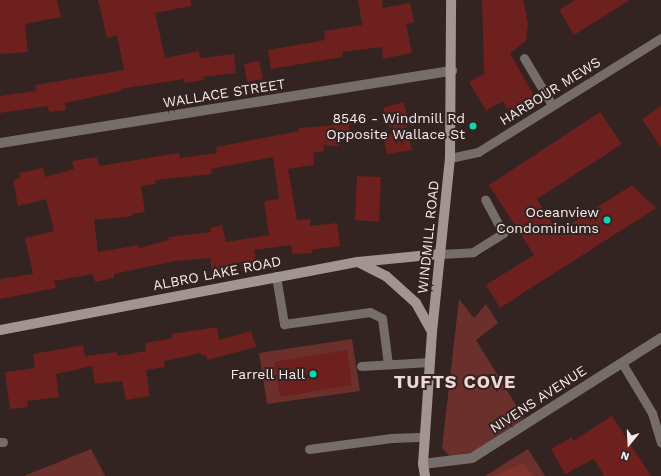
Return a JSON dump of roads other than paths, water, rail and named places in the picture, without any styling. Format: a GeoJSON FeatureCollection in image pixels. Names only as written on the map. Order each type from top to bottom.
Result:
{"type":"FeatureCollection","features":[{"type":"Feature","properties":{"kind":"main road","name":"WINDMILL ROAD"},"geometry":{"type":"LineString","coordinates":[[425,476],[423,464],[432,332],[450,158],[452,71],[451,0]]}},
{"type":"Feature","properties":{"kind":"main road","name":"ALBRO LAKE ROAD"},"geometry":{"type":"LineString","coordinates":[[0,330],[276,276],[358,262],[440,254]]}},
{"type":"Feature","properties":{"kind":"main road"},"geometry":{"type":"LineString","coordinates":[[358,262],[386,276],[416,303],[432,332]]}},
{"type":"Feature","properties":{"kind":"street","name":"WALLACE STREET"},"geometry":{"type":"LineString","coordinates":[[0,143],[452,71]]}},
{"type":"Feature","properties":{"kind":"street","name":"NIVENS AVENUE"},"geometry":{"type":"LineString","coordinates":[[423,464],[472,458],[661,338]]}},
{"type":"Feature","properties":{"kind":"lane","name":"HARBOUR MEWS"},"geometry":{"type":"LineString","coordinates":[[450,158],[478,152],[661,38]]}},
{"type":"Feature","properties":{"kind":"lane"},"geometry":{"type":"LineString","coordinates":[[524,58],[552,105]]}},
{"type":"Feature","properties":{"kind":"lane"},"geometry":{"type":"LineString","coordinates":[[440,254],[473,252],[503,233],[485,199]]}},
{"type":"Feature","properties":{"kind":"lane"},"geometry":{"type":"LineString","coordinates":[[276,276],[284,324],[370,312],[382,318],[385,328],[388,364]]}},
{"type":"Feature","properties":{"kind":"lane"},"geometry":{"type":"LineString","coordinates":[[361,366],[430,362]]}},
{"type":"Feature","properties":{"kind":"lane"},"geometry":{"type":"LineString","coordinates":[[622,362],[657,415],[661,443]]}},
{"type":"Feature","properties":{"kind":"lane"},"geometry":{"type":"LineString","coordinates":[[309,449],[391,438],[425,437]]}},
{"type":"Feature","properties":{"kind":"place","name":"8546 - Windmill Rd Opposite Wallace St"},"geometry":{"type":"Point","coordinates":[473,126]}},
{"type":"Feature","properties":{"kind":"place","name":"Oceanview Condominiums"},"geometry":{"type":"Point","coordinates":[607,220]}},
{"type":"Feature","properties":{"kind":"place","name":"Farrell Hall"},"geometry":{"type":"Point","coordinates":[313,374]}},
{"type":"Feature","properties":{"kind":"district","name":"TUFTS COVE"},"geometry":{"type":"Point","coordinates":[455,382]}}]}
